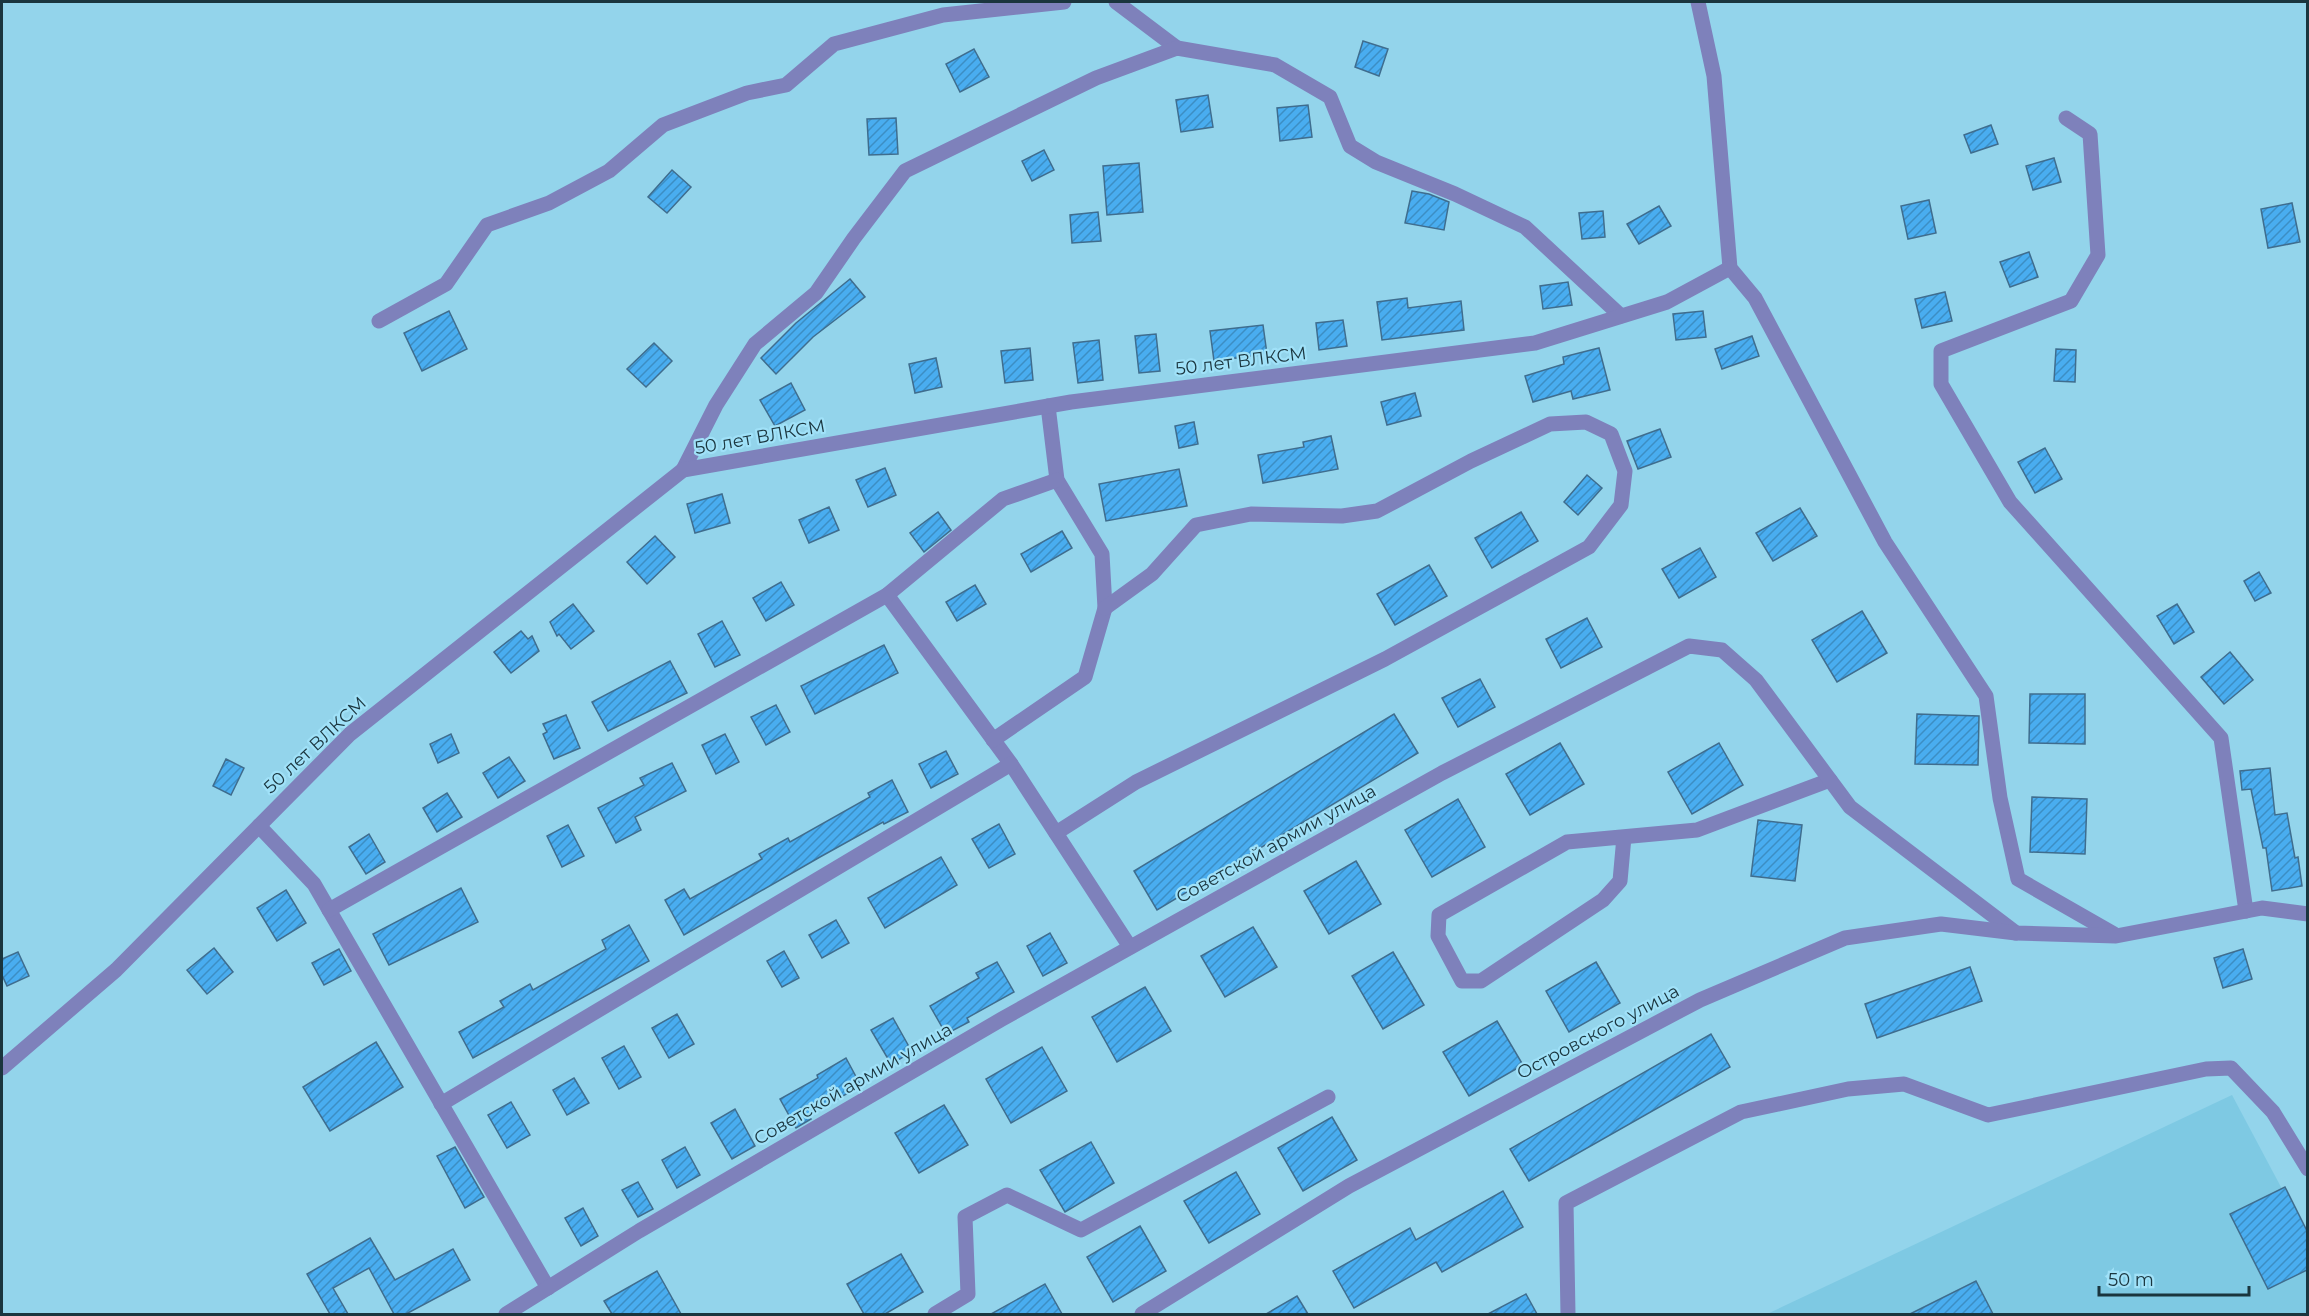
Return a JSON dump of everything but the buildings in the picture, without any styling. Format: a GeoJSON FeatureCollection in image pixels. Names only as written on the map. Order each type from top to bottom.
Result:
{"type":"FeatureCollection","features":[{"type":"Feature","properties":{"kind":"street"},"geometry":{"type":"LineString","coordinates":[[379,321],[446,284],[487,225],[549,203],[609,171],[663,125],[747,93],[786,86],[834,44],[944,15],[1064,2]]}},
{"type":"Feature","properties":{"kind":"street"},"geometry":{"type":"LineString","coordinates":[[1116,2],[1177,48],[1275,65],[1330,97],[1350,146],[1377,162],[1455,194],[1525,227],[1622,316]]}},
{"type":"Feature","properties":{"kind":"street"},"geometry":{"type":"LineString","coordinates":[[1698,2],[1714,76],[1730,268],[1755,298],[1885,542],[1986,696],[2000,798],[2018,879],[2116,936]]}},
{"type":"Feature","properties":{"kind":"street"},"geometry":{"type":"LineString","coordinates":[[683,470],[716,405],[754,344],[816,293],[905,171],[1095,78],[1177,48]]}},
{"type":"Feature","properties":{"kind":"street"},"geometry":{"type":"LineString","coordinates":[[2066,118],[2090,134],[2098,255],[2071,300],[1941,351],[1941,384],[2010,502],[2221,738],[2246,911]]}},
{"type":"Feature","properties":{"kind":"street","name":"50 лет ВЛКСМ"},"geometry":{"type":"LineString","coordinates":[[2,1068],[116,970],[350,734],[683,470],[1048,406],[1535,343],[1667,302],[1730,268]]}},
{"type":"Feature","properties":{"kind":"street"},"geometry":{"type":"LineString","coordinates":[[993,740],[1084,677],[1105,608],[1102,554],[1057,480],[1048,406]]}},
{"type":"Feature","properties":{"kind":"street"},"geometry":{"type":"LineString","coordinates":[[1056,833],[1136,782],[1385,659],[1589,546],[1621,505],[1625,471],[1611,434],[1586,422],[1550,424],[1471,460],[1377,511],[1342,516],[1251,514],[1196,525],[1152,574],[1105,608]]}},
{"type":"Feature","properties":{"kind":"street"},"geometry":{"type":"LineString","coordinates":[[329,910],[887,595],[1003,499],[1057,480]]}},
{"type":"Feature","properties":{"kind":"street"},"geometry":{"type":"LineString","coordinates":[[887,595],[1011,764],[1131,947]]}},
{"type":"Feature","properties":{"kind":"street","name":"Советской армии улица"},"geometry":{"type":"LineString","coordinates":[[506,1314],[639,1232],[972,1036],[1442,773],[1689,646],[1722,650],[1756,680],[1850,807],[2016,933]]}},
{"type":"Feature","properties":{"kind":"street"},"geometry":{"type":"LineString","coordinates":[[441,1104],[1011,764]]}},
{"type":"Feature","properties":{"kind":"street"},"geometry":{"type":"LineString","coordinates":[[1624,837],[1620,881],[1604,900],[1480,981],[1462,981],[1438,936],[1439,915],[1567,842],[1697,830],[1830,780]]}},
{"type":"Feature","properties":{"kind":"street"},"geometry":{"type":"LineString","coordinates":[[259,826],[314,884],[548,1288]]}},
{"type":"Feature","properties":{"kind":"street","name":"Островского улица"},"geometry":{"type":"LineString","coordinates":[[1142,1314],[1349,1186],[1700,1000],[1845,938],[1941,924],[2016,933],[2116,936],[2262,908],[2307,914]]}},
{"type":"Feature","properties":{"kind":"street"},"geometry":{"type":"LineString","coordinates":[[1569,1314],[1566,1203],[1741,1112],[1848,1089],[1904,1084],[1988,1115],[2206,1069],[2231,1068],[2273,1112],[2307,1169]]}},
{"type":"Feature","properties":{"kind":"street"},"geometry":{"type":"LineString","coordinates":[[935,1314],[968,1294],[965,1217],[1007,1195],[1081,1230],[1328,1097]]}},
{"type":"Feature","properties":{"kind":"shaded area"},"geometry":{"type":"Polygon","coordinates":[[[2232,1095],[2307,1236],[2307,1314],[1767,1314],[2232,1095]]]}}]}
